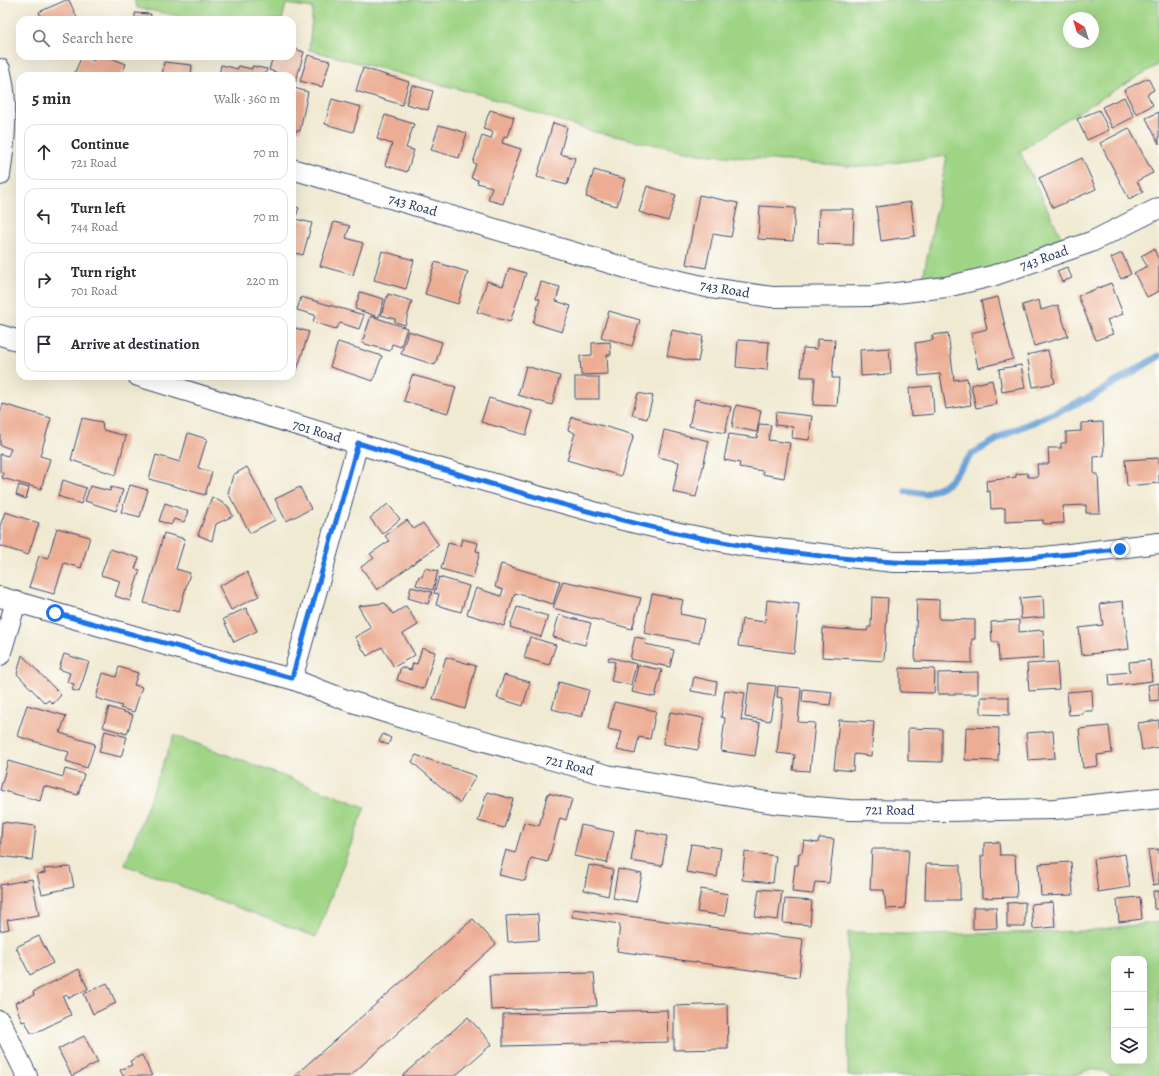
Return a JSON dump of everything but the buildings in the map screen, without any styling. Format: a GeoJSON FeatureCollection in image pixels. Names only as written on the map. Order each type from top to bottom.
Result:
{"type":"FeatureCollection","features":[{"type":"Feature","properties":{"kind":"street"},"geometry":{"type":"LineString","coordinates":[[0,69],[13,133],[0,175]]}},
{"type":"Feature","properties":{"kind":"street","name":"743 Road"},"geometry":{"type":"LineString","coordinates":[[296,170],[633,270],[712,288],[772,297],[872,296],[946,287],[992,276],[1091,242],[1159,208]]}},
{"type":"Feature","properties":{"kind":"street"},"geometry":{"type":"LineString","coordinates":[[0,335],[16,340]]}},
{"type":"Feature","properties":{"kind":"street","name":"701 Road"},"geometry":{"type":"LineString","coordinates":[[151,380],[358,443],[619,519],[679,534],[755,547],[894,562],[941,562],[1045,556],[1159,543]]}},
{"type":"Feature","properties":{"kind":"street"},"geometry":{"type":"LineString","coordinates":[[292,678],[358,443]]}},
{"type":"Feature","properties":{"kind":"street"},"geometry":{"type":"LineString","coordinates":[[0,655],[8,600]]}},
{"type":"Feature","properties":{"kind":"street","name":"721 Road"},"geometry":{"type":"LineString","coordinates":[[8,600],[200,655],[292,678],[346,700],[416,722],[606,775],[773,803],[850,810],[954,811],[1055,809],[1159,798]]}},
{"type":"Feature","properties":{"kind":"street"},"geometry":{"type":"LineString","coordinates":[[0,1021],[27,1076]]}},
{"type":"Feature","properties":{"kind":"green space"},"geometry":{"type":"Polygon","coordinates":[[[134,0],[1159,0],[1159,64],[1050,129],[1020,152],[1067,249],[921,288],[947,156],[860,167],[700,154],[590,131],[485,96],[309,50],[313,8],[286,4],[283,16],[180,16],[137,8],[134,0]]]}},
{"type":"Feature","properties":{"kind":"green space"},"geometry":{"type":"Polygon","coordinates":[[[174,735],[365,807],[316,937],[125,865],[174,735]]]}},
{"type":"Feature","properties":{"kind":"green space"},"geometry":{"type":"Polygon","coordinates":[[[1159,922],[1159,1076],[1111,1076],[1103,1071],[1091,1069],[1072,1076],[848,1076],[848,932],[929,935],[1086,931],[1159,922]]]}},
{"type":"Feature","properties":{"kind":"waterway"},"geometry":{"type":"LineString","coordinates":[[906,491],[925,494],[947,484],[972,454],[1010,432],[1091,397],[1159,356]]}},
{"type":"Feature","properties":{"kind":"route"},"geometry":{"type":"LineString","coordinates":[[55,613],[200,655],[292,678],[358,443],[424,464],[619,519],[679,534],[740,545],[894,562],[941,562],[1045,556],[1120,549]]}}]}
